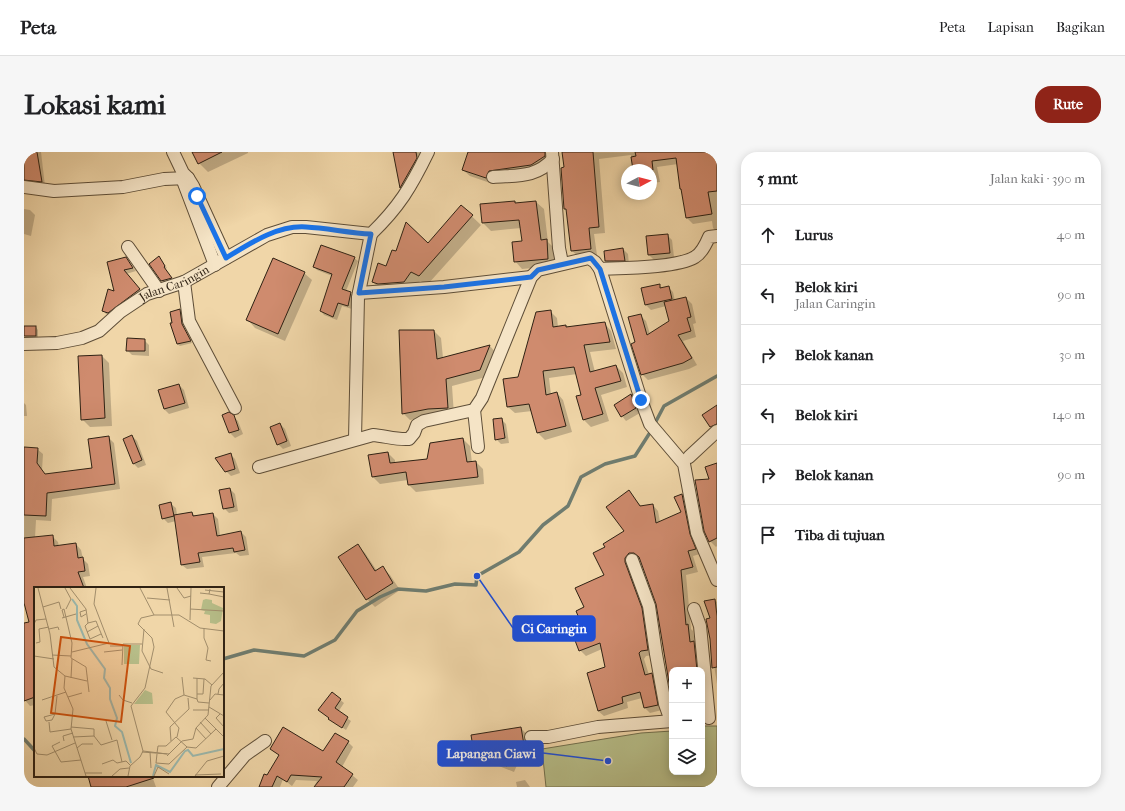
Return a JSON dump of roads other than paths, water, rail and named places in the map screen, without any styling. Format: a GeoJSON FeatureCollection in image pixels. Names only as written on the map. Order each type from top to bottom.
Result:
{"type":"FeatureCollection","features":[{"type":"Feature","properties":{"kind":"street"},"geometry":{"type":"LineString","coordinates":[[173,152],[184,177],[226,258]]}},
{"type":"Feature","properties":{"kind":"street"},"geometry":{"type":"LineString","coordinates":[[355,439],[359,293],[371,234],[391,215],[413,183],[428,152]]}},
{"type":"Feature","properties":{"kind":"street"},"geometry":{"type":"LineString","coordinates":[[493,177],[537,173],[545,168],[552,156]]}},
{"type":"Feature","properties":{"kind":"street"},"geometry":{"type":"LineString","coordinates":[[552,156],[559,248],[562,264]]}},
{"type":"Feature","properties":{"kind":"street"},"geometry":{"type":"LineString","coordinates":[[24,187],[54,191],[123,187],[164,179],[184,177]]}},
{"type":"Feature","properties":{"kind":"street"},"geometry":{"type":"LineString","coordinates":[[184,177],[215,265]]}},
{"type":"Feature","properties":{"kind":"street","name":"Jalan Caringin"},"geometry":{"type":"LineString","coordinates":[[24,344],[57,343],[82,338],[99,330],[120,312],[147,294],[184,282],[267,234],[292,227],[306,227],[371,234]]}},
{"type":"Feature","properties":{"kind":"street"},"geometry":{"type":"LineString","coordinates":[[600,269],[651,266],[682,261],[696,257],[705,246],[709,237],[717,236]]}},
{"type":"Feature","properties":{"kind":"street"},"geometry":{"type":"LineString","coordinates":[[128,247],[159,291]]}},
{"type":"Feature","properties":{"kind":"street"},"geometry":{"type":"LineString","coordinates":[[478,447],[474,410],[482,398],[531,277],[538,270],[591,258],[600,269],[641,400],[653,428],[684,464],[697,533],[717,580]]}},
{"type":"Feature","properties":{"kind":"street"},"geometry":{"type":"LineString","coordinates":[[359,293],[444,287],[531,277]]}},
{"type":"Feature","properties":{"kind":"street"},"geometry":{"type":"LineString","coordinates":[[184,282],[188,321],[235,408]]}},
{"type":"Feature","properties":{"kind":"street"},"geometry":{"type":"LineString","coordinates":[[259,467],[373,435],[409,439],[414,433],[417,425],[424,421],[474,410]]}},
{"type":"Feature","properties":{"kind":"street"},"geometry":{"type":"LineString","coordinates":[[689,457],[717,431]]}},
{"type":"Feature","properties":{"kind":"street"},"geometry":{"type":"LineString","coordinates":[[632,560],[649,606],[665,704],[669,715]]}},
{"type":"Feature","properties":{"kind":"street"},"geometry":{"type":"LineString","coordinates":[[694,609],[701,637],[709,719]]}},
{"type":"Feature","properties":{"kind":"street"},"geometry":{"type":"LineString","coordinates":[[531,737],[548,737],[598,727],[669,721]]}},
{"type":"Feature","properties":{"kind":"street"},"geometry":{"type":"LineString","coordinates":[[218,787],[245,755],[265,741]]}},
{"type":"Feature","properties":{"kind":"waterway"},"geometry":{"type":"LineString","coordinates":[[654,425],[664,406],[717,376]]}},
{"type":"Feature","properties":{"kind":"waterway"},"geometry":{"type":"LineString","coordinates":[[224,659],[254,650],[304,656],[335,640],[357,611],[380,597],[398,589],[426,591],[455,584],[476,585],[477,576],[519,552],[543,525],[568,506],[581,477],[605,464],[635,456],[651,431]]}},
{"type":"Feature","properties":{"kind":"waterway"},"geometry":{"type":"LineString","coordinates":[[24,739],[34,750]]}},
{"type":"Feature","properties":{"kind":"place","name":"Ci Caringin"},"geometry":{"type":"Point","coordinates":[477,576]}},
{"type":"Feature","properties":{"kind":"place","name":"Lapangan Ciawi"},"geometry":{"type":"Point","coordinates":[608,761]}}]}
